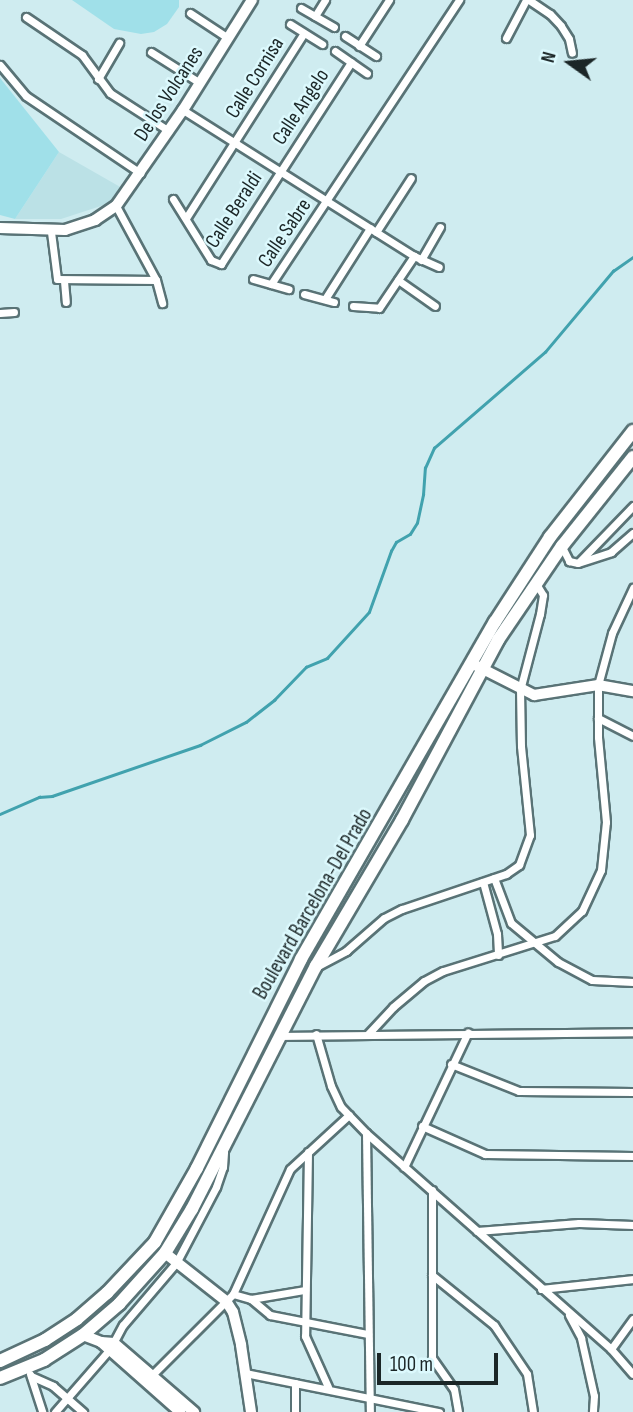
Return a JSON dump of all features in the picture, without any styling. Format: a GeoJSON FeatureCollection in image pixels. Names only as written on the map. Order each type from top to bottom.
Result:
{"type":"FeatureCollection","features":[{"type":"Feature","properties":{"kind":"main road","name":"Boulevard Barcelona-Del Prado"},"geometry":{"type":"LineString","coordinates":[[0,1361],[45,1340],[77,1319],[107,1293],[155,1242],[197,1168],[301,959],[477,667],[550,537],[633,431]]}},
{"type":"Feature","properties":{"kind":"main road","name":"Boulevard Barcelona-Del Prado"},"geometry":{"type":"LineString","coordinates":[[0,1377],[29,1372],[83,1335],[119,1304],[165,1253],[224,1148],[331,939],[402,820],[477,667],[562,547],[633,457]]}},
{"type":"Feature","properties":{"kind":"street","name":"De los Volcanes"},"geometry":{"type":"LineString","coordinates":[[116,206],[183,110],[252,0]]}},
{"type":"Feature","properties":{"kind":"street"},"geometry":{"type":"LineString","coordinates":[[315,16],[325,0]]}},
{"type":"Feature","properties":{"kind":"street"},"geometry":{"type":"LineString","coordinates":[[359,46],[389,0]]}},
{"type":"Feature","properties":{"kind":"street","name":"Calle Sabre"},"geometry":{"type":"LineString","coordinates":[[271,284],[459,0]]}},
{"type":"Feature","properties":{"kind":"street"},"geometry":{"type":"LineString","coordinates":[[506,38],[527,0],[550,14],[561,26],[569,39],[572,53]]}},
{"type":"Feature","properties":{"kind":"street"},"geometry":{"type":"LineString","coordinates":[[301,8],[334,27]]}},
{"type":"Feature","properties":{"kind":"street"},"geometry":{"type":"LineString","coordinates":[[190,13],[228,38]]}},
{"type":"Feature","properties":{"kind":"street"},"geometry":{"type":"LineString","coordinates":[[26,18],[82,55],[110,93],[169,131]]}},
{"type":"Feature","properties":{"kind":"street"},"geometry":{"type":"LineString","coordinates":[[290,24],[322,44]]}},
{"type":"Feature","properties":{"kind":"street","name":"Calle Cornisa"},"geometry":{"type":"LineString","coordinates":[[186,218],[304,33]]}},
{"type":"Feature","properties":{"kind":"street"},"geometry":{"type":"LineString","coordinates":[[345,36],[376,56]]}},
{"type":"Feature","properties":{"kind":"street"},"geometry":{"type":"LineString","coordinates":[[98,79],[119,43]]}},
{"type":"Feature","properties":{"kind":"street"},"geometry":{"type":"LineString","coordinates":[[335,51],[367,73]]}},
{"type":"Feature","properties":{"kind":"street"},"geometry":{"type":"LineString","coordinates":[[151,52],[200,83]]}},
{"type":"Feature","properties":{"kind":"street","name":"Calle Angelo"},"geometry":{"type":"LineString","coordinates":[[280,172],[351,62]]}},
{"type":"Feature","properties":{"kind":"street"},"geometry":{"type":"LineString","coordinates":[[0,65],[26,96],[140,173]]}},
{"type":"Feature","properties":{"kind":"street"},"geometry":{"type":"LineString","coordinates":[[183,110],[418,258],[439,267]]}},
{"type":"Feature","properties":{"kind":"street","name":"Calle Beraldi"},"geometry":{"type":"LineString","coordinates":[[186,218],[216,263],[224,262],[280,172]]}},
{"type":"Feature","properties":{"kind":"street"},"geometry":{"type":"LineString","coordinates":[[325,299],[411,178]]}},
{"type":"Feature","properties":{"kind":"street"},"geometry":{"type":"LineString","coordinates":[[173,199],[186,218]]}},
{"type":"Feature","properties":{"kind":"street"},"geometry":{"type":"LineString","coordinates":[[0,228],[51,232],[79,227],[116,206],[156,280],[162,303]]}},
{"type":"Feature","properties":{"kind":"street"},"geometry":{"type":"LineString","coordinates":[[353,306],[379,308],[440,227]]}},
{"type":"Feature","properties":{"kind":"street"},"geometry":{"type":"LineString","coordinates":[[51,232],[66,302]]}},
{"type":"Feature","properties":{"kind":"street"},"geometry":{"type":"LineString","coordinates":[[253,279],[289,289]]}},
{"type":"Feature","properties":{"kind":"street"},"geometry":{"type":"LineString","coordinates":[[61,280],[156,280]]}},
{"type":"Feature","properties":{"kind":"street"},"geometry":{"type":"LineString","coordinates":[[398,280],[435,306]]}},
{"type":"Feature","properties":{"kind":"street"},"geometry":{"type":"LineString","coordinates":[[304,294],[334,302]]}},
{"type":"Feature","properties":{"kind":"street"},"geometry":{"type":"LineString","coordinates":[[0,313],[14,312]]}},
{"type":"Feature","properties":{"kind":"street"},"geometry":{"type":"LineString","coordinates":[[578,563],[633,506]]}},
{"type":"Feature","properties":{"kind":"street"},"geometry":{"type":"LineString","coordinates":[[562,547],[569,561],[578,563],[599,558],[632,537]]}},
{"type":"Feature","properties":{"kind":"street"},"geometry":{"type":"LineString","coordinates":[[316,967],[346,951],[384,918],[402,909],[494,878],[519,866],[530,835],[521,746],[520,690],[540,614],[542,595],[536,584]]}},
{"type":"Feature","properties":{"kind":"street"},"geometry":{"type":"LineString","coordinates":[[368,1034],[393,1007],[424,981],[443,971],[555,936],[582,911],[601,870],[606,822],[598,685],[612,633],[633,589]]}},
{"type":"Feature","properties":{"kind":"street"},"geometry":{"type":"LineString","coordinates":[[477,667],[520,690],[544,695],[598,685],[633,691]]}},
{"type":"Feature","properties":{"kind":"street"},"geometry":{"type":"LineString","coordinates":[[598,718],[633,736]]}},
{"type":"Feature","properties":{"kind":"street"},"geometry":{"type":"LineString","coordinates":[[494,878],[511,923],[558,962],[592,981],[633,982]]}},
{"type":"Feature","properties":{"kind":"street"},"geometry":{"type":"LineString","coordinates":[[483,881],[497,934],[498,955]]}},
{"type":"Feature","properties":{"kind":"street"},"geometry":{"type":"LineString","coordinates":[[331,939],[346,951]]}},
{"type":"Feature","properties":{"kind":"street"},"geometry":{"type":"LineString","coordinates":[[404,1167],[468,1031]]}},
{"type":"Feature","properties":{"kind":"street"},"geometry":{"type":"LineString","coordinates":[[279,1036],[468,1031],[633,1032]]}},
{"type":"Feature","properties":{"kind":"street"},"geometry":{"type":"LineString","coordinates":[[316,1034],[331,1087],[349,1115],[404,1167],[611,1349],[633,1374]]}},
{"type":"Feature","properties":{"kind":"street"},"geometry":{"type":"LineString","coordinates":[[451,1064],[483,1080],[519,1091],[633,1092]]}},
{"type":"Feature","properties":{"kind":"street"},"geometry":{"type":"LineString","coordinates":[[152,1375],[230,1298],[290,1169],[349,1115]]}},
{"type":"Feature","properties":{"kind":"street"},"geometry":{"type":"LineString","coordinates":[[422,1126],[485,1154],[633,1156]]}},
{"type":"Feature","properties":{"kind":"street"},"geometry":{"type":"LineString","coordinates":[[366,1133],[370,1412]]}},
{"type":"Feature","properties":{"kind":"street"},"geometry":{"type":"LineString","coordinates":[[55,1412],[68,1399],[131,1315],[176,1263],[216,1187],[223,1167],[224,1148]]}},
{"type":"Feature","properties":{"kind":"street"},"geometry":{"type":"LineString","coordinates":[[308,1152],[305,1321],[308,1349],[328,1387]]}},
{"type":"Feature","properties":{"kind":"street"},"geometry":{"type":"LineString","coordinates":[[432,1191],[432,1358],[454,1389],[458,1412]]}},
{"type":"Feature","properties":{"kind":"street"},"geometry":{"type":"LineString","coordinates":[[477,1231],[579,1223],[633,1225]]}},
{"type":"Feature","properties":{"kind":"street"},"geometry":{"type":"LineString","coordinates":[[165,1253],[230,1298],[251,1299],[305,1290]]}},
{"type":"Feature","properties":{"kind":"street"},"geometry":{"type":"LineString","coordinates":[[432,1275],[494,1325],[527,1374],[533,1412]]}},
{"type":"Feature","properties":{"kind":"street"},"geometry":{"type":"LineString","coordinates":[[541,1289],[633,1279]]}},
{"type":"Feature","properties":{"kind":"street"},"geometry":{"type":"LineString","coordinates":[[230,1298],[251,1412]]}},
{"type":"Feature","properties":{"kind":"street"},"geometry":{"type":"LineString","coordinates":[[251,1299],[270,1315],[368,1334]]}},
{"type":"Feature","properties":{"kind":"street"},"geometry":{"type":"LineString","coordinates":[[568,1312],[581,1338],[594,1396],[593,1412]]}},
{"type":"Feature","properties":{"kind":"street"},"geometry":{"type":"LineString","coordinates":[[611,1349],[633,1320]]}},
{"type":"Feature","properties":{"kind":"street"},"geometry":{"type":"LineString","coordinates":[[83,1335],[108,1345],[152,1375],[194,1412]]}},
{"type":"Feature","properties":{"kind":"street"},"geometry":{"type":"LineString","coordinates":[[108,1345],[180,1412]]}},
{"type":"Feature","properties":{"kind":"street"},"geometry":{"type":"LineString","coordinates":[[29,1372],[45,1381],[83,1412]]}},
{"type":"Feature","properties":{"kind":"street"},"geometry":{"type":"LineString","coordinates":[[29,1372],[42,1412]]}},
{"type":"Feature","properties":{"kind":"street"},"geometry":{"type":"LineString","coordinates":[[245,1373],[328,1387],[370,1399],[440,1412],[449,1409],[455,1401]]}},
{"type":"Feature","properties":{"kind":"street"},"geometry":{"type":"LineString","coordinates":[[295,1383],[295,1412]]}},
{"type":"Feature","properties":{"kind":"shaded area"},"geometry":{"type":"Polygon","coordinates":[[[72,0],[179,0],[179,7],[167,24],[154,32],[141,34],[114,29],[72,0]]]}},
{"type":"Feature","properties":{"kind":"shaded area"},"geometry":{"type":"Polygon","coordinates":[[[0,78],[59,152],[15,219],[0,215],[0,78]]]}},
{"type":"Feature","properties":{"kind":"shaded area"},"geometry":{"type":"Polygon","coordinates":[[[59,152],[122,188],[110,203],[61,219],[15,219],[59,152]]]}},
{"type":"Feature","properties":{"kind":"waterway"},"geometry":{"type":"LineString","coordinates":[[0,814],[39,797],[52,796],[200,745],[246,722],[274,700],[306,667],[327,658],[369,612],[391,551],[396,542],[410,534],[417,523],[425,468],[434,448],[545,352],[613,271],[633,257]]}}]}
